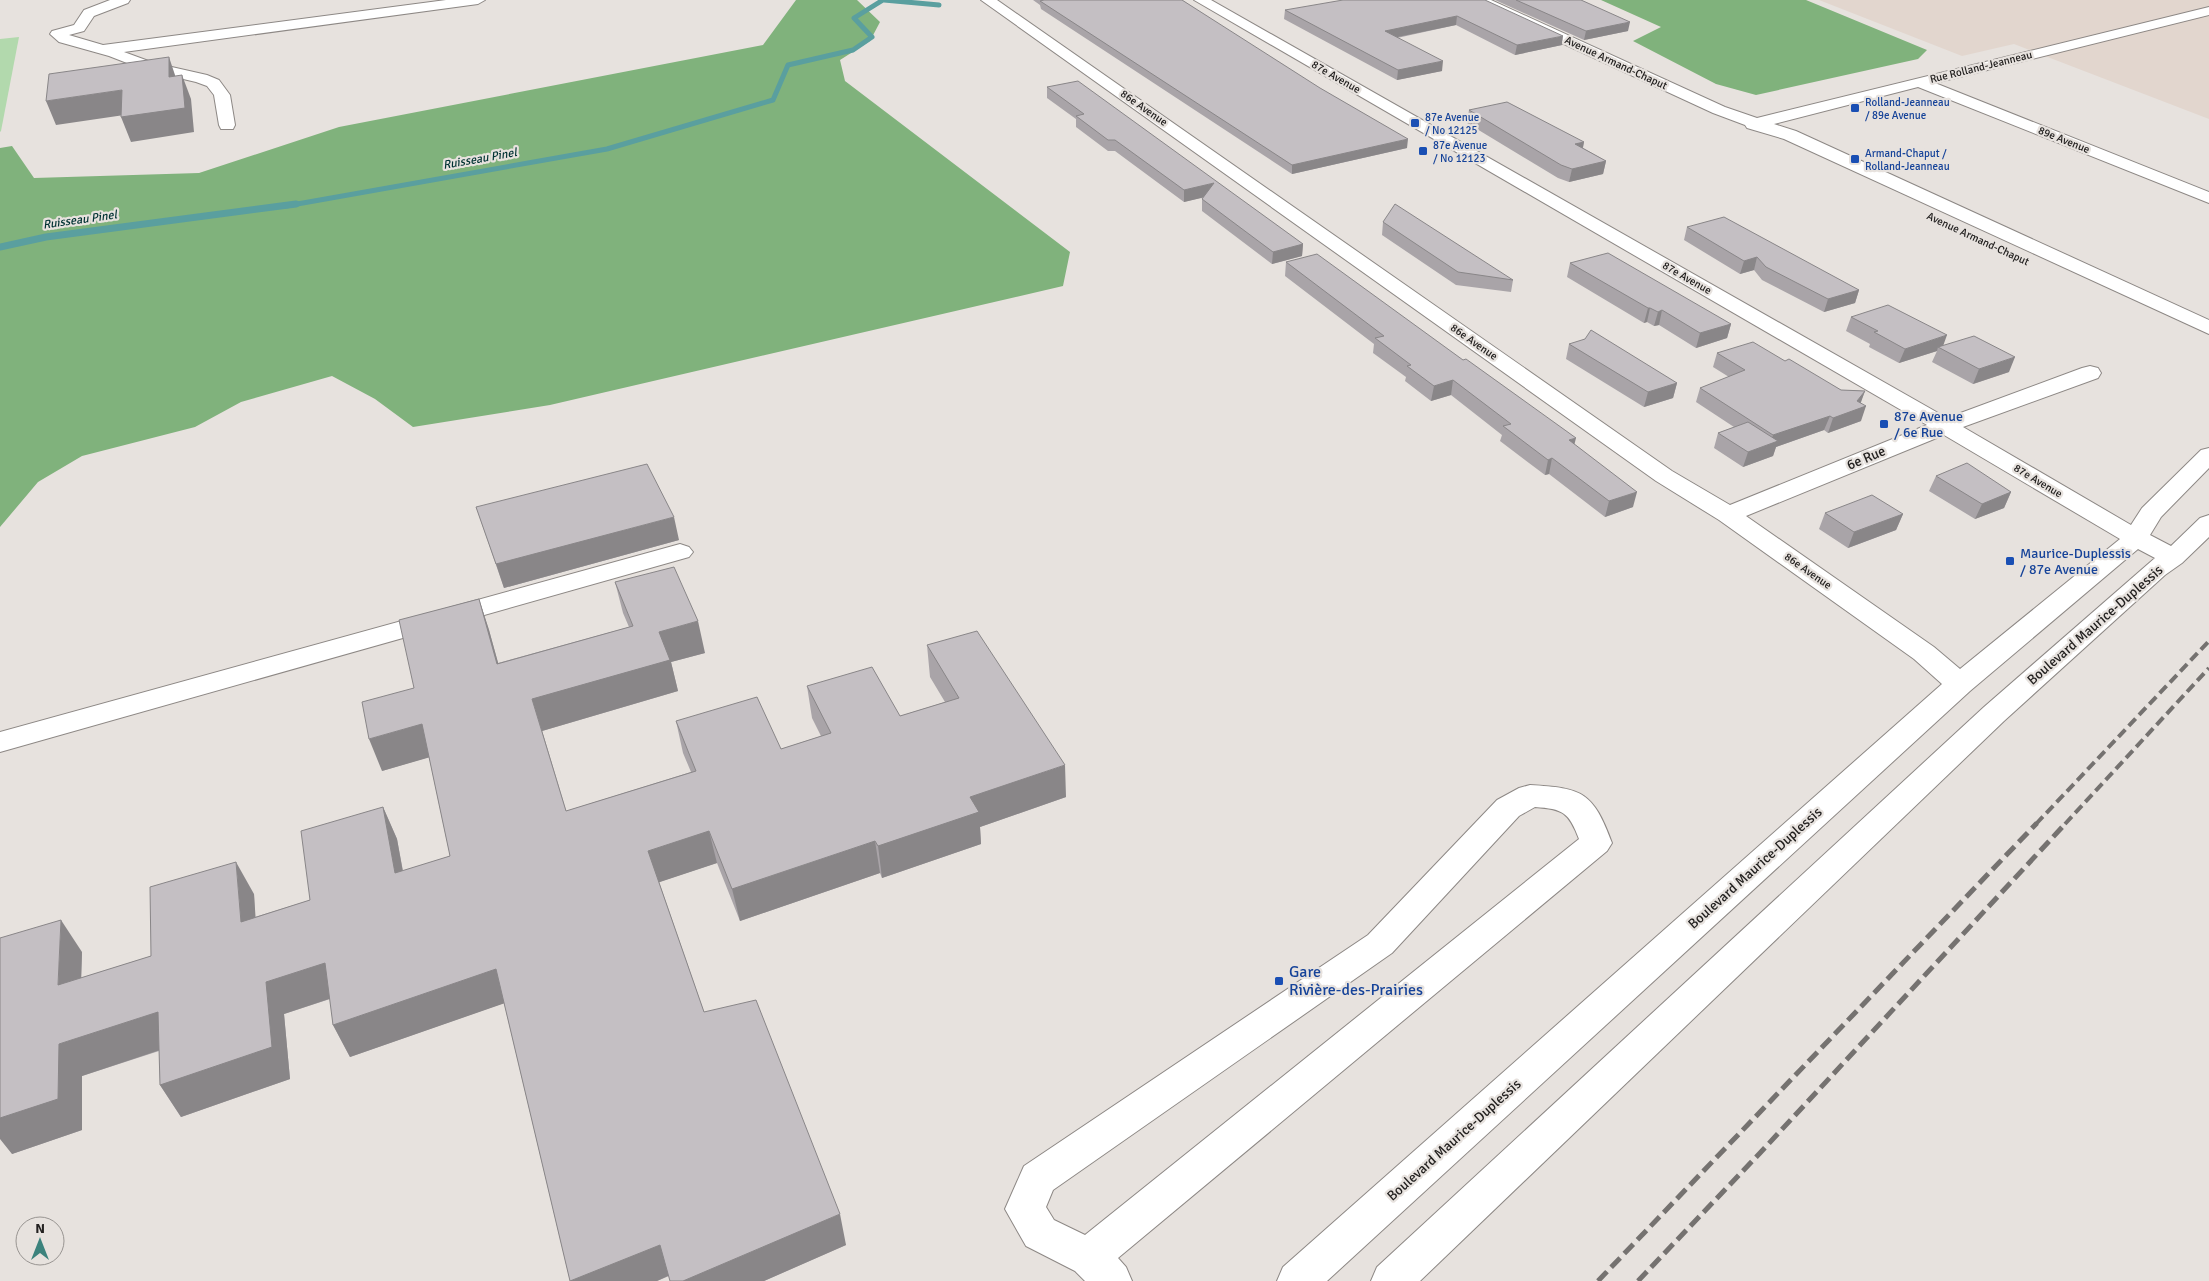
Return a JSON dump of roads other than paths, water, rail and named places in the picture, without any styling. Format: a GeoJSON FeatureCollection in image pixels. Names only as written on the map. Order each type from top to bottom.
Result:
{"type":"FeatureCollection","features":[{"type":"Feature","properties":{"kind":"street"},"geometry":{"type":"LineString","coordinates":[[122,0],[89,13],[79,28],[57,34],[64,39],[150,67],[201,78],[213,83],[222,95],[227,125]]}},
{"type":"Feature","properties":{"kind":"street"},"geometry":{"type":"LineString","coordinates":[[102,50],[478,0]]}},
{"type":"Feature","properties":{"kind":"street","name":"86e Avenue"},"geometry":{"type":"LineString","coordinates":[[988,0],[1664,476],[1728,516],[1924,653],[1960,684]]}},
{"type":"Feature","properties":{"kind":"street","name":"87e Avenue"},"geometry":{"type":"LineString","coordinates":[[1201,0],[2173,558]]}},
{"type":"Feature","properties":{"kind":"street","name":"Avenue Armand-Chaput"},"geometry":{"type":"LineString","coordinates":[[1480,0],[1719,110],[1753,124],[1790,135],[2209,328]]}},
{"type":"Feature","properties":{"kind":"street","name":"Rue Rolland-Jeanneau"},"geometry":{"type":"LineString","coordinates":[[1753,124],[2128,30],[2209,12]]}},
{"type":"Feature","properties":{"kind":"street","name":"89e Avenue"},"geometry":{"type":"LineString","coordinates":[[1919,82],[2209,198]]}},
{"type":"Feature","properties":{"kind":"street","name":"Avenue Armand-Chaput"},"geometry":{"type":"LineString","coordinates":[[1753,124],[1768,142],[2209,347]]}},
{"type":"Feature","properties":{"kind":"street","name":"6e Rue"},"geometry":{"type":"LineString","coordinates":[[1728,516],[1945,426],[2090,373]]}},
{"type":"Feature","properties":{"kind":"street","name":"Boulevard Maurice-Duplessis"},"geometry":{"type":"LineString","coordinates":[[1297,1281],[1960,684],[2136,538],[2151,513],[2209,455]]}},
{"type":"Feature","properties":{"kind":"street","name":"Boulevard Maurice-Duplessis"},"geometry":{"type":"LineString","coordinates":[[1391,1281],[1987,721],[2156,569],[2173,558],[2209,522]]}},
{"type":"Feature","properties":{"kind":"street"},"geometry":{"type":"LineString","coordinates":[[0,742],[680,552]]}},
{"type":"Feature","properties":{"kind":"street"},"geometry":{"type":"LineString","coordinates":[[1530,796],[1564,798],[1586,815],[1596,843],[1100,1269],[1040,1233],[1024,1210],[1038,1178],[1380,944],[1508,808],[1530,796]]}},
{"type":"Feature","properties":{"kind":"waterway","name":"Ruisseau Pinel"},"geometry":{"type":"LineString","coordinates":[[286,206],[607,149],[773,100],[788,65],[853,50],[872,37],[854,18],[883,0]]}},
{"type":"Feature","properties":{"kind":"waterway","name":"Ruisseau Pinel"},"geometry":{"type":"LineString","coordinates":[[884,0],[939,5]]}},
{"type":"Feature","properties":{"kind":"waterway","name":"Ruisseau Pinel"},"geometry":{"type":"LineString","coordinates":[[0,247],[46,237],[296,204]]}},
{"type":"Feature","properties":{"kind":"railway"},"geometry":{"type":"LineString","coordinates":[[2036,824],[2209,641]]}},
{"type":"Feature","properties":{"kind":"railway"},"geometry":{"type":"LineString","coordinates":[[2065,824],[2209,668]]}},
{"type":"Feature","properties":{"kind":"railway"},"geometry":{"type":"LineString","coordinates":[[1598,1281],[2037,823]]}},
{"type":"Feature","properties":{"kind":"railway"},"geometry":{"type":"LineString","coordinates":[[1638,1281],[1760,1153],[2066,823]]}},
{"type":"Feature","properties":{"kind":"place","name":"Rolland-Jeanneau / 89e Avenue"},"geometry":{"type":"Point","coordinates":[1855,108]}},
{"type":"Feature","properties":{"kind":"place","name":"87e Avenue / No 12125"},"geometry":{"type":"Point","coordinates":[1415,123]}},
{"type":"Feature","properties":{"kind":"place","name":"87e Avenue / No 12123"},"geometry":{"type":"Point","coordinates":[1423,151]}},
{"type":"Feature","properties":{"kind":"place","name":"Armand-Chaput / Rolland-Jeanneau"},"geometry":{"type":"Point","coordinates":[1855,159]}},
{"type":"Feature","properties":{"kind":"place","name":"87e Avenue / 6e Rue"},"geometry":{"type":"Point","coordinates":[1884,424]}},
{"type":"Feature","properties":{"kind":"place","name":"Maurice-Duplessis / 87e Avenue"},"geometry":{"type":"Point","coordinates":[2010,561]}},
{"type":"Feature","properties":{"kind":"place","name":"Gare Rivière-des-Prairies"},"geometry":{"type":"Point","coordinates":[1279,981]}}]}
